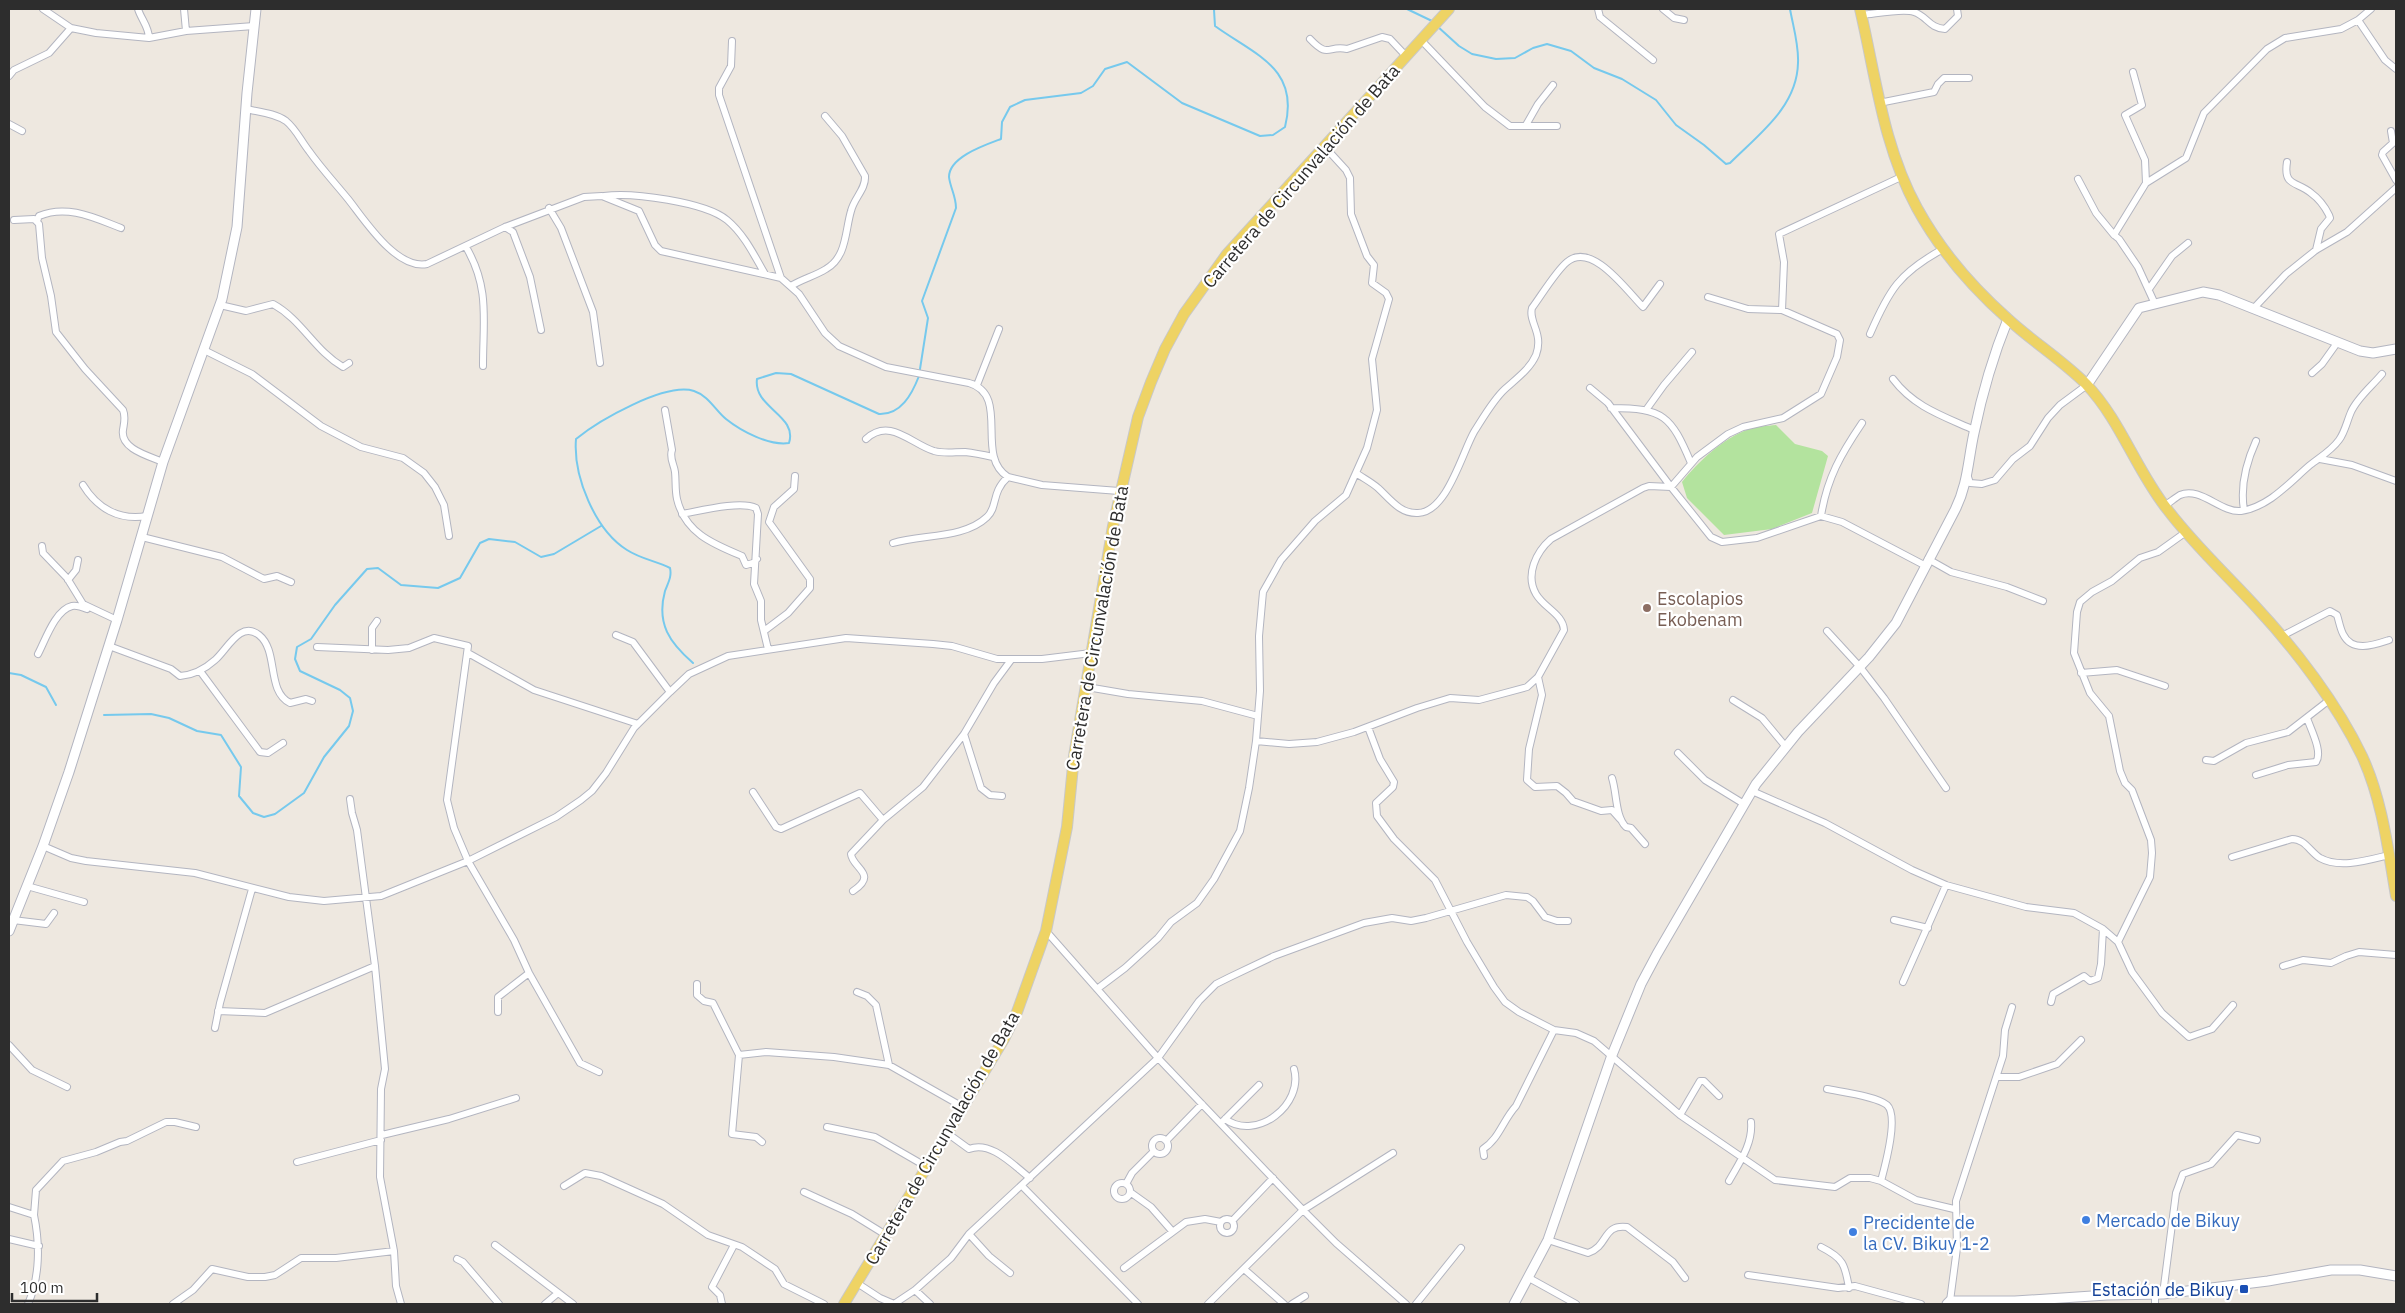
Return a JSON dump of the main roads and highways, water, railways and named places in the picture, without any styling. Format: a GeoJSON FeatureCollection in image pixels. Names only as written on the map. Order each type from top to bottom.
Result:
{"type":"FeatureCollection","features":[{"type":"Feature","properties":{"kind":"main road","name":"Carretera de Circunvalación de Bata"},"geometry":{"type":"LineString","coordinates":[[844,1304],[1004,1038],[1017,1012],[1046,931],[1067,827],[1074,756],[1119,491],[1138,417],[1150,382],[1165,349],[1184,314],[1227,254],[1449,9]]}},
{"type":"Feature","properties":{"kind":"main road"},"geometry":{"type":"LineString","coordinates":[[1861,12],[1879,103],[1890,146],[1901,177],[1917,208],[1943,249],[2008,320],[2050,351],[2087,385],[2111,414],[2164,506],[2282,636],[2328,701],[2352,739],[2367,768],[2378,803],[2396,896]]}},
{"type":"Feature","properties":{"kind":"waterway"},"geometry":{"type":"LineString","coordinates":[[920,369],[928,318],[922,301],[956,208],[949,177],[951,170],[955,163],[969,153],[1001,139],[1002,122],[1010,107],[1025,100],[1081,93],[1093,86],[1105,69],[1127,62],[1182,103],[1260,136],[1273,135],[1285,127],[1288,107],[1286,90],[1280,77],[1271,65],[1259,55],[1215,26],[1215,9]]}},
{"type":"Feature","properties":{"kind":"waterway"},"geometry":{"type":"LineString","coordinates":[[1407,9],[1432,21]]}},
{"type":"Feature","properties":{"kind":"waterway"},"geometry":{"type":"LineString","coordinates":[[1437,26],[1459,46],[1472,54],[1496,59],[1515,58],[1533,48],[1547,44],[1571,51],[1594,68],[1622,79],[1656,100],[1676,125],[1726,164],[1730,163],[1764,130],[1784,106],[1791,93],[1796,79],[1798,56],[1790,9]]}},
{"type":"Feature","properties":{"kind":"waterway"},"geometry":{"type":"LineString","coordinates":[[693,663],[672,640],[664,623],[663,603],[670,577],[670,568],[627,550],[615,541],[605,529],[588,501],[582,485],[576,454],[576,439],[586,431],[632,405],[666,392],[682,390],[694,391],[704,396],[726,419],[747,433],[764,440],[789,443],[790,433],[787,425],[762,397],[758,389],[757,379],[776,373],[791,374],[879,414],[894,411],[905,402],[919,376]]}},
{"type":"Feature","properties":{"kind":"waterway"},"geometry":{"type":"LineString","coordinates":[[104,715],[151,714],[169,718],[197,731],[221,735],[241,767],[239,796],[253,813],[264,817],[275,814],[304,793],[324,757],[349,726],[353,711],[350,698],[340,690],[300,671],[295,659],[297,647],[311,639],[335,605],[367,569],[378,568],[401,585],[438,588],[460,578],[480,543],[489,539],[515,542],[541,557],[554,554],[601,526]]}},
{"type":"Feature","properties":{"kind":"waterway"},"geometry":{"type":"LineString","coordinates":[[9,673],[21,675],[46,687],[56,705]]}},
{"type":"Feature","properties":{"kind":"place","name":"Escolapios Ekobenam"},"geometry":{"type":"Point","coordinates":[1647,608]}},
{"type":"Feature","properties":{"kind":"place","name":"Mercado de Bikuy"},"geometry":{"type":"Point","coordinates":[2086,1220]}},
{"type":"Feature","properties":{"kind":"place","name":"Precidente de la CV. Bikuy 1-2"},"geometry":{"type":"Point","coordinates":[1853,1232]}},
{"type":"Feature","properties":{"kind":"place","name":"Estación de Bikuy"},"geometry":{"type":"Point","coordinates":[2244,1289]}}]}
